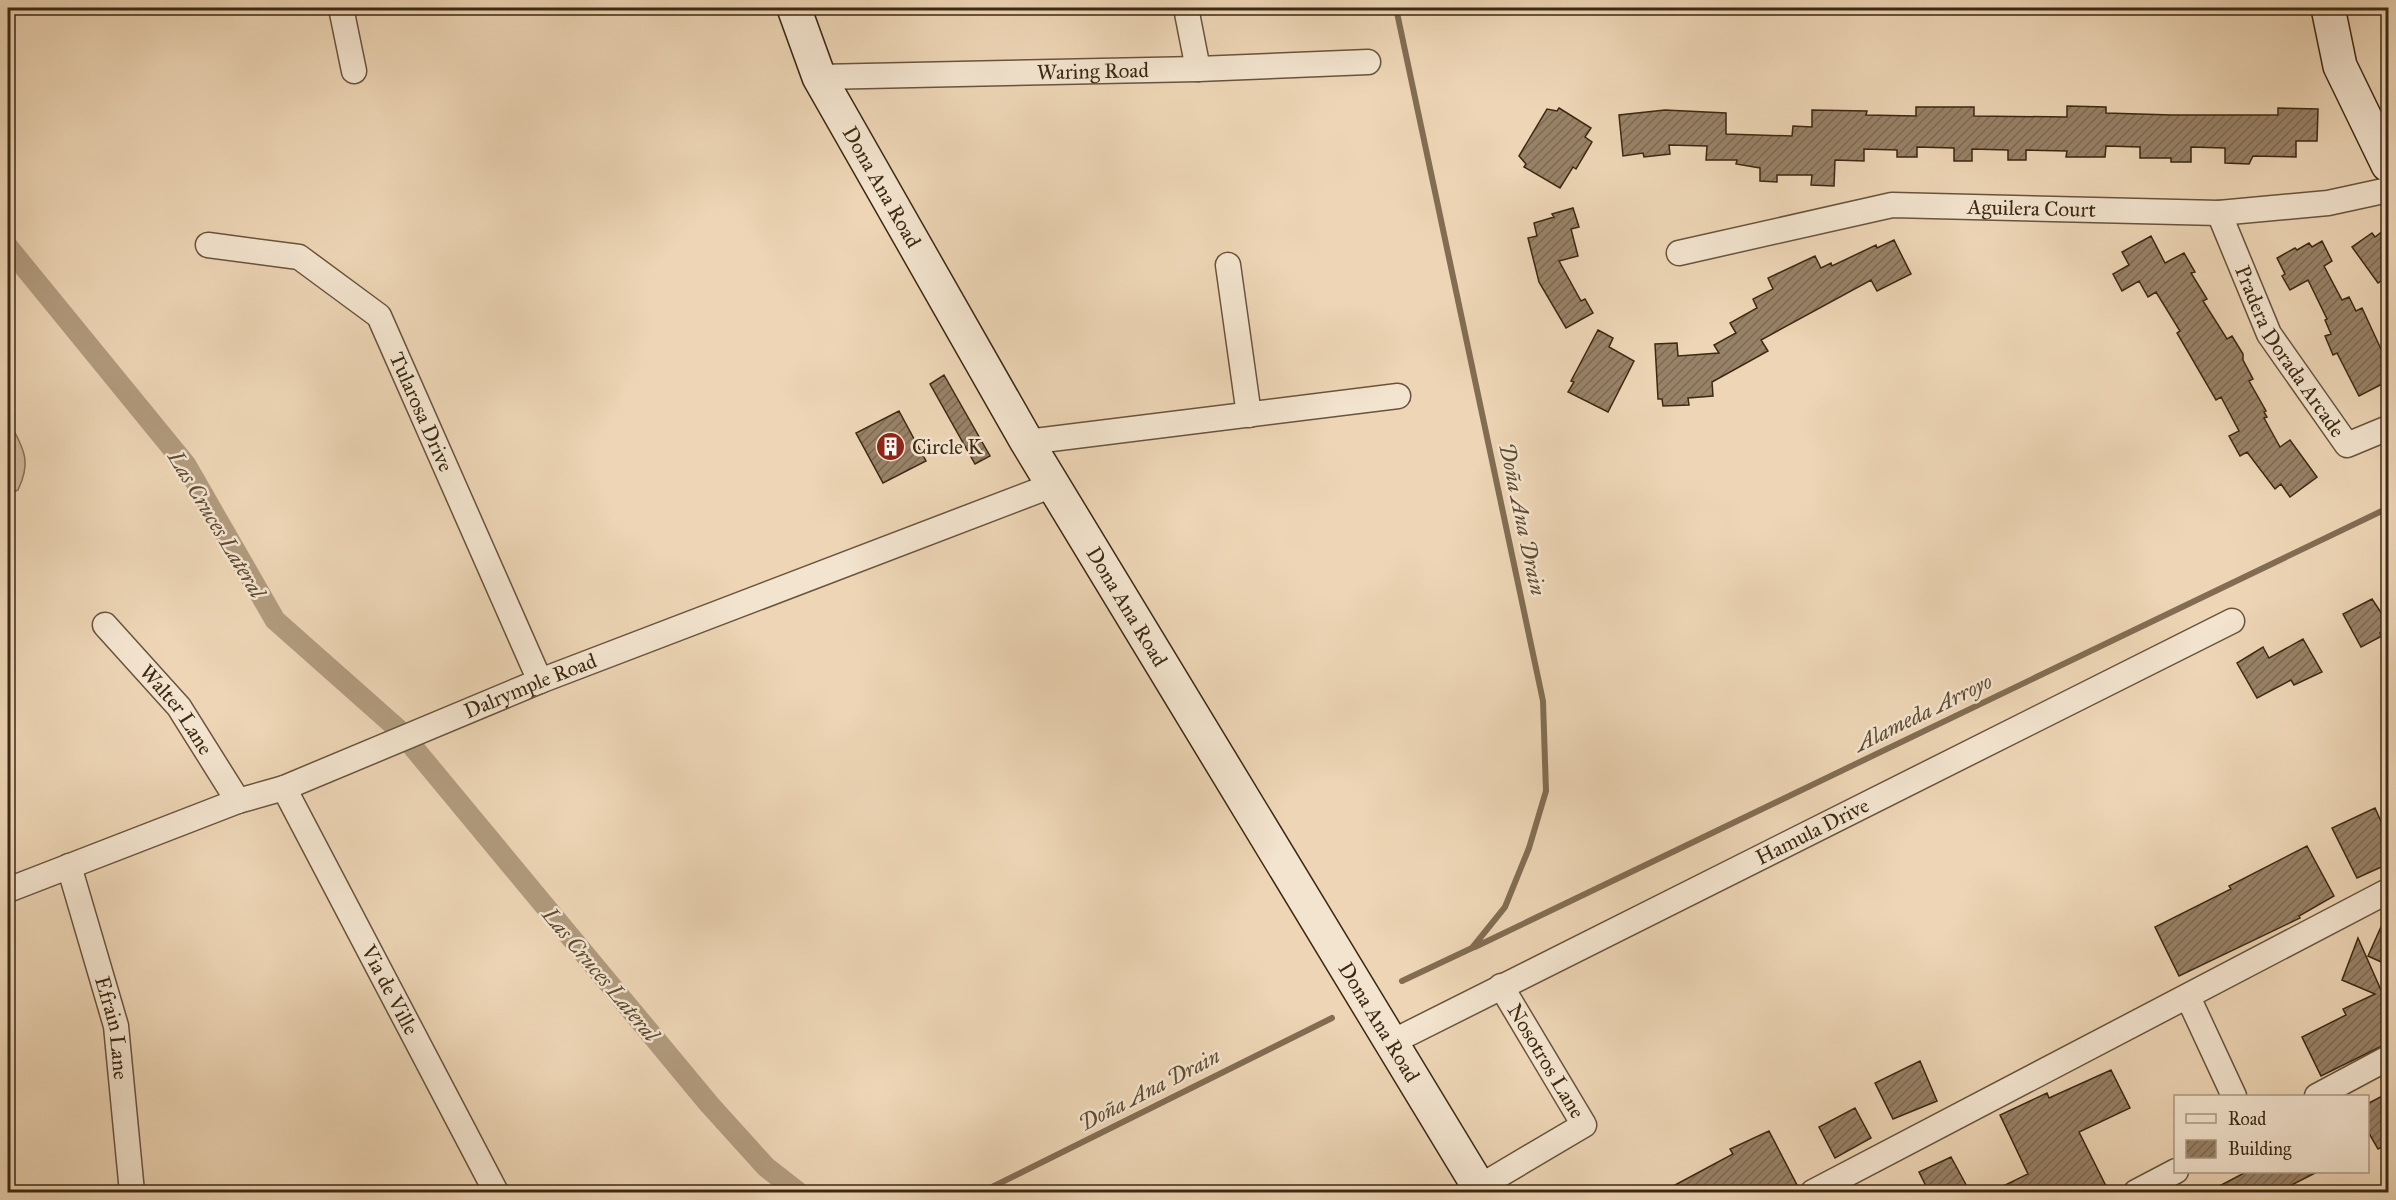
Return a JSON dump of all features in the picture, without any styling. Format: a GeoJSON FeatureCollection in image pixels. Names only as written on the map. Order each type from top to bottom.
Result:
{"type":"FeatureCollection","features":[{"type":"Feature","properties":{"kind":"street"},"geometry":{"type":"LineString","coordinates":[[341,8],[354,71]]}},
{"type":"Feature","properties":{"kind":"street","name":"Dona Ana Road"},"geometry":{"type":"LineString","coordinates":[[794,8],[819,77],[1027,442],[1480,1190]]}},
{"type":"Feature","properties":{"kind":"street"},"geometry":{"type":"LineString","coordinates":[[1186,8],[1198,69]]}},
{"type":"Feature","properties":{"kind":"street"},"geometry":{"type":"LineString","coordinates":[[2328,8],[2340,66],[2388,165]]}},
{"type":"Feature","properties":{"kind":"street","name":"Waring Road"},"geometry":{"type":"LineString","coordinates":[[819,77],[1198,69],[1368,62]]}},
{"type":"Feature","properties":{"kind":"street","name":"Aguilera Court"},"geometry":{"type":"LineString","coordinates":[[1679,253],[1892,205],[2219,213],[2328,202],[2388,190]]}},
{"type":"Feature","properties":{"kind":"street","name":"Pradera Dorada Arcade"},"geometry":{"type":"LineString","coordinates":[[2219,213],[2269,334],[2347,445],[2388,428]]}},
{"type":"Feature","properties":{"kind":"street","name":"Tularosa Drive"},"geometry":{"type":"LineString","coordinates":[[207,245],[299,257],[379,316],[540,681]]}},
{"type":"Feature","properties":{"kind":"street"},"geometry":{"type":"LineString","coordinates":[[1228,265],[1249,415]]}},
{"type":"Feature","properties":{"kind":"street"},"geometry":{"type":"LineString","coordinates":[[1027,442],[1398,396]]}},
{"type":"Feature","properties":{"kind":"street","name":"Dalrymple Road"},"geometry":{"type":"LineString","coordinates":[[8,890],[238,801],[284,788],[540,681],[1053,485]]}},
{"type":"Feature","properties":{"kind":"street","name":"Hamula Drive"},"geometry":{"type":"LineString","coordinates":[[1392,1042],[2232,621]]}},
{"type":"Feature","properties":{"kind":"street","name":"Walter Lane"},"geometry":{"type":"LineString","coordinates":[[105,625],[179,707],[238,801]]}},
{"type":"Feature","properties":{"kind":"street","name":"Via de Ville"},"geometry":{"type":"LineString","coordinates":[[284,788],[496,1192]]}},
{"type":"Feature","properties":{"kind":"street","name":"Efrain Lane"},"geometry":{"type":"LineString","coordinates":[[69,867],[116,1026],[132,1192]]}},
{"type":"Feature","properties":{"kind":"street"},"geometry":{"type":"LineString","coordinates":[[1813,1192],[2388,891]]}},
{"type":"Feature","properties":{"kind":"street","name":"Nosotros Lane"},"geometry":{"type":"LineString","coordinates":[[1480,1190],[1584,1125],[1501,986]]}},
{"type":"Feature","properties":{"kind":"street"},"geometry":{"type":"LineString","coordinates":[[2188,997],[2234,1095]]}},
{"type":"Feature","properties":{"kind":"street"},"geometry":{"type":"LineString","coordinates":[[2319,1095],[2388,1058]]}},
{"type":"Feature","properties":{"kind":"street"},"geometry":{"type":"LineString","coordinates":[[2136,1192],[2174,1172]]}},
{"type":"Feature","properties":{"kind":"shaded area"},"geometry":{"type":"Polygon","coordinates":[[[8,419],[24,453],[25,470],[18,490],[8,495],[8,419]]]}},
{"type":"Feature","properties":{"kind":"building"},"geometry":{"type":"Polygon","coordinates":[[[2067,106],[2106,107],[2106,113],[2172,115],[2278,115],[2278,108],[2318,109],[2317,141],[2296,141],[2296,157],[2253,156],[2249,164],[2225,163],[2225,148],[2191,147],[2191,162],[2171,162],[2171,158],[2140,158],[2140,147],[2106,146],[2105,157],[2066,157],[2067,151],[2026,150],[2026,160],[2008,160],[2008,150],[1972,149],[1972,161],[1954,161],[1954,148],[1917,147],[1917,157],[1897,157],[1897,150],[1864,149],[1864,161],[1835,160],[1834,186],[1811,185],[1812,175],[1777,175],[1777,182],[1760,181],[1760,168],[1736,164],[1737,160],[1706,160],[1707,146],[1669,145],[1670,154],[1644,157],[1643,153],[1623,156],[1619,115],[1665,110],[1726,113],[1726,134],[1792,136],[1793,126],[1812,127],[1812,110],[1867,111],[1866,115],[1916,116],[1916,107],[1974,107],[1974,116],[2067,117],[2067,106]]]}},
{"type":"Feature","properties":{"kind":"building"},"geometry":{"type":"Polygon","coordinates":[[[1559,108],[1591,128],[1585,137],[1592,142],[1576,169],[1573,167],[1560,188],[1524,167],[1526,164],[1519,156],[1547,109],[1557,111],[1559,108]]]}},
{"type":"Feature","properties":{"kind":"building"},"geometry":{"type":"Polygon","coordinates":[[[1573,208],[1579,227],[1571,229],[1578,256],[1559,261],[1581,301],[1585,299],[1593,313],[1566,328],[1539,282],[1528,238],[1537,236],[1534,223],[1554,217],[1552,214],[1573,208]]]}},
{"type":"Feature","properties":{"kind":"building"},"geometry":{"type":"Polygon","coordinates":[[[2388,227],[2388,276],[2378,283],[2352,247],[2372,233],[2375,237],[2388,227]]]}},
{"type":"Feature","properties":{"kind":"building"},"geometry":{"type":"Polygon","coordinates":[[[2151,236],[2165,263],[2184,253],[2195,272],[2191,273],[2207,299],[2203,301],[2227,339],[2232,336],[2243,354],[2243,360],[2253,379],[2249,381],[2266,411],[2264,412],[2267,417],[2264,418],[2280,447],[2290,440],[2317,477],[2290,497],[2281,484],[2275,489],[2247,452],[2240,456],[2229,436],[2239,431],[2221,397],[2216,400],[2177,333],[2180,331],[2156,292],[2148,297],[2139,281],[2122,291],[2113,274],[2129,265],[2122,252],[2151,236]]]}},
{"type":"Feature","properties":{"kind":"building"},"geometry":{"type":"Polygon","coordinates":[[[1894,240],[1911,274],[1877,291],[1871,280],[1761,340],[1768,351],[1712,382],[1713,396],[1688,398],[1689,405],[1663,406],[1662,399],[1658,399],[1655,344],[1677,343],[1678,356],[1719,353],[1714,345],[1736,333],[1730,323],[1757,308],[1753,299],[1773,289],[1768,278],[1815,256],[1821,268],[1831,263],[1832,266],[1876,245],[1877,248],[1894,240]]]}},
{"type":"Feature","properties":{"kind":"building"},"geometry":{"type":"Polygon","coordinates":[[[2322,241],[2332,261],[2324,266],[2342,300],[2349,297],[2356,311],[2362,308],[2381,349],[2388,345],[2388,381],[2359,396],[2337,353],[2333,355],[2325,336],[2331,334],[2325,320],[2327,319],[2308,280],[2290,290],[2282,276],[2285,274],[2277,258],[2295,248],[2297,250],[2309,243],[2312,247],[2322,241]]]}},
{"type":"Feature","properties":{"kind":"building"},"geometry":{"type":"Polygon","coordinates":[[[1598,330],[1613,338],[1609,347],[1634,361],[1608,412],[1568,392],[1574,382],[1571,381],[1598,330]]]}},
{"type":"Feature","properties":{"kind":"building"},"geometry":{"type":"Polygon","coordinates":[[[944,375],[990,456],[975,464],[930,384],[944,375]]]}},
{"type":"Feature","properties":{"kind":"building","name":"Circle K"},"geometry":{"type":"Polygon","coordinates":[[[899,411],[926,461],[883,483],[856,433],[899,411]]]}},
{"type":"Feature","properties":{"kind":"building"},"geometry":{"type":"Polygon","coordinates":[[[2372,599],[2388,623],[2388,628],[2380,633],[2382,636],[2361,647],[2343,614],[2372,599]]]}},
{"type":"Feature","properties":{"kind":"building"},"geometry":{"type":"Polygon","coordinates":[[[2303,639],[2322,672],[2294,685],[2291,680],[2257,698],[2237,663],[2263,647],[2269,658],[2303,639]]]}},
{"type":"Feature","properties":{"kind":"building"},"geometry":{"type":"Polygon","coordinates":[[[2375,808],[2388,837],[2388,864],[2357,878],[2332,828],[2375,808]]]}},
{"type":"Feature","properties":{"kind":"building"},"geometry":{"type":"Polygon","coordinates":[[[2307,846],[2334,896],[2299,916],[2300,918],[2179,976],[2155,927],[2231,889],[2229,886],[2307,846]]]}},
{"type":"Feature","properties":{"kind":"building"},"geometry":{"type":"Polygon","coordinates":[[[2388,911],[2388,965],[2368,956],[2388,911]]]}},
{"type":"Feature","properties":{"kind":"building"},"geometry":{"type":"Polygon","coordinates":[[[2358,938],[2388,1006],[2388,1043],[2321,1076],[2302,1037],[2346,1015],[2343,1009],[2375,994],[2342,980],[2358,938]]]}},
{"type":"Feature","properties":{"kind":"building"},"geometry":{"type":"Polygon","coordinates":[[[1920,1061],[1937,1101],[1893,1119],[1875,1083],[1920,1061]]]}},
{"type":"Feature","properties":{"kind":"building"},"geometry":{"type":"Polygon","coordinates":[[[2111,1070],[2130,1108],[2079,1132],[2109,1192],[1991,1192],[2028,1174],[2000,1115],[2047,1093],[2049,1098],[2111,1070]]]}},
{"type":"Feature","properties":{"kind":"building"},"geometry":{"type":"Polygon","coordinates":[[[2388,1093],[2388,1144],[2378,1149],[2369,1133],[2369,1103],[2388,1093]]]}},
{"type":"Feature","properties":{"kind":"building"},"geometry":{"type":"Polygon","coordinates":[[[1855,1108],[1871,1138],[1835,1158],[1819,1127],[1855,1108]]]}},
{"type":"Feature","properties":{"kind":"building"},"geometry":{"type":"Polygon","coordinates":[[[1769,1131],[1797,1185],[1783,1192],[1662,1192],[1733,1154],[1730,1149],[1769,1131]]]}},
{"type":"Feature","properties":{"kind":"building"},"geometry":{"type":"Polygon","coordinates":[[[1951,1157],[1970,1192],[1929,1192],[1919,1172],[1951,1157]]]}},
{"type":"Feature","properties":{"kind":"building"},"geometry":{"type":"Polygon","coordinates":[[[2244,1173],[2315,1173],[2278,1192],[2208,1192],[2244,1173]]]}},
{"type":"Feature","properties":{"kind":"waterway","name":"Doña Ana Drain"},"geometry":{"type":"LineString","coordinates":[[1396,8],[1543,701],[1546,791],[1529,848],[1505,907],[1472,948],[1402,981]]}},
{"type":"Feature","properties":{"kind":"waterway","name":"Las Cruces Lateral"},"geometry":{"type":"LineString","coordinates":[[8,247],[186,465],[275,620],[398,729]]}},
{"type":"Feature","properties":{"kind":"waterway","name":"Alameda Arroyo"},"geometry":{"type":"LineString","coordinates":[[1475,947],[2388,508]]}},
{"type":"Feature","properties":{"kind":"waterway","name":"Las Cruces Lateral"},"geometry":{"type":"LineString","coordinates":[[413,747],[709,1104],[766,1167],[798,1192]]}},
{"type":"Feature","properties":{"kind":"waterway","name":"Doña Ana Drain"},"geometry":{"type":"LineString","coordinates":[[982,1192],[1332,1018]]}},
{"type":"Feature","properties":{"kind":"place","name":"Circle K"},"geometry":{"type":"Point","coordinates":[891,447]}}]}
